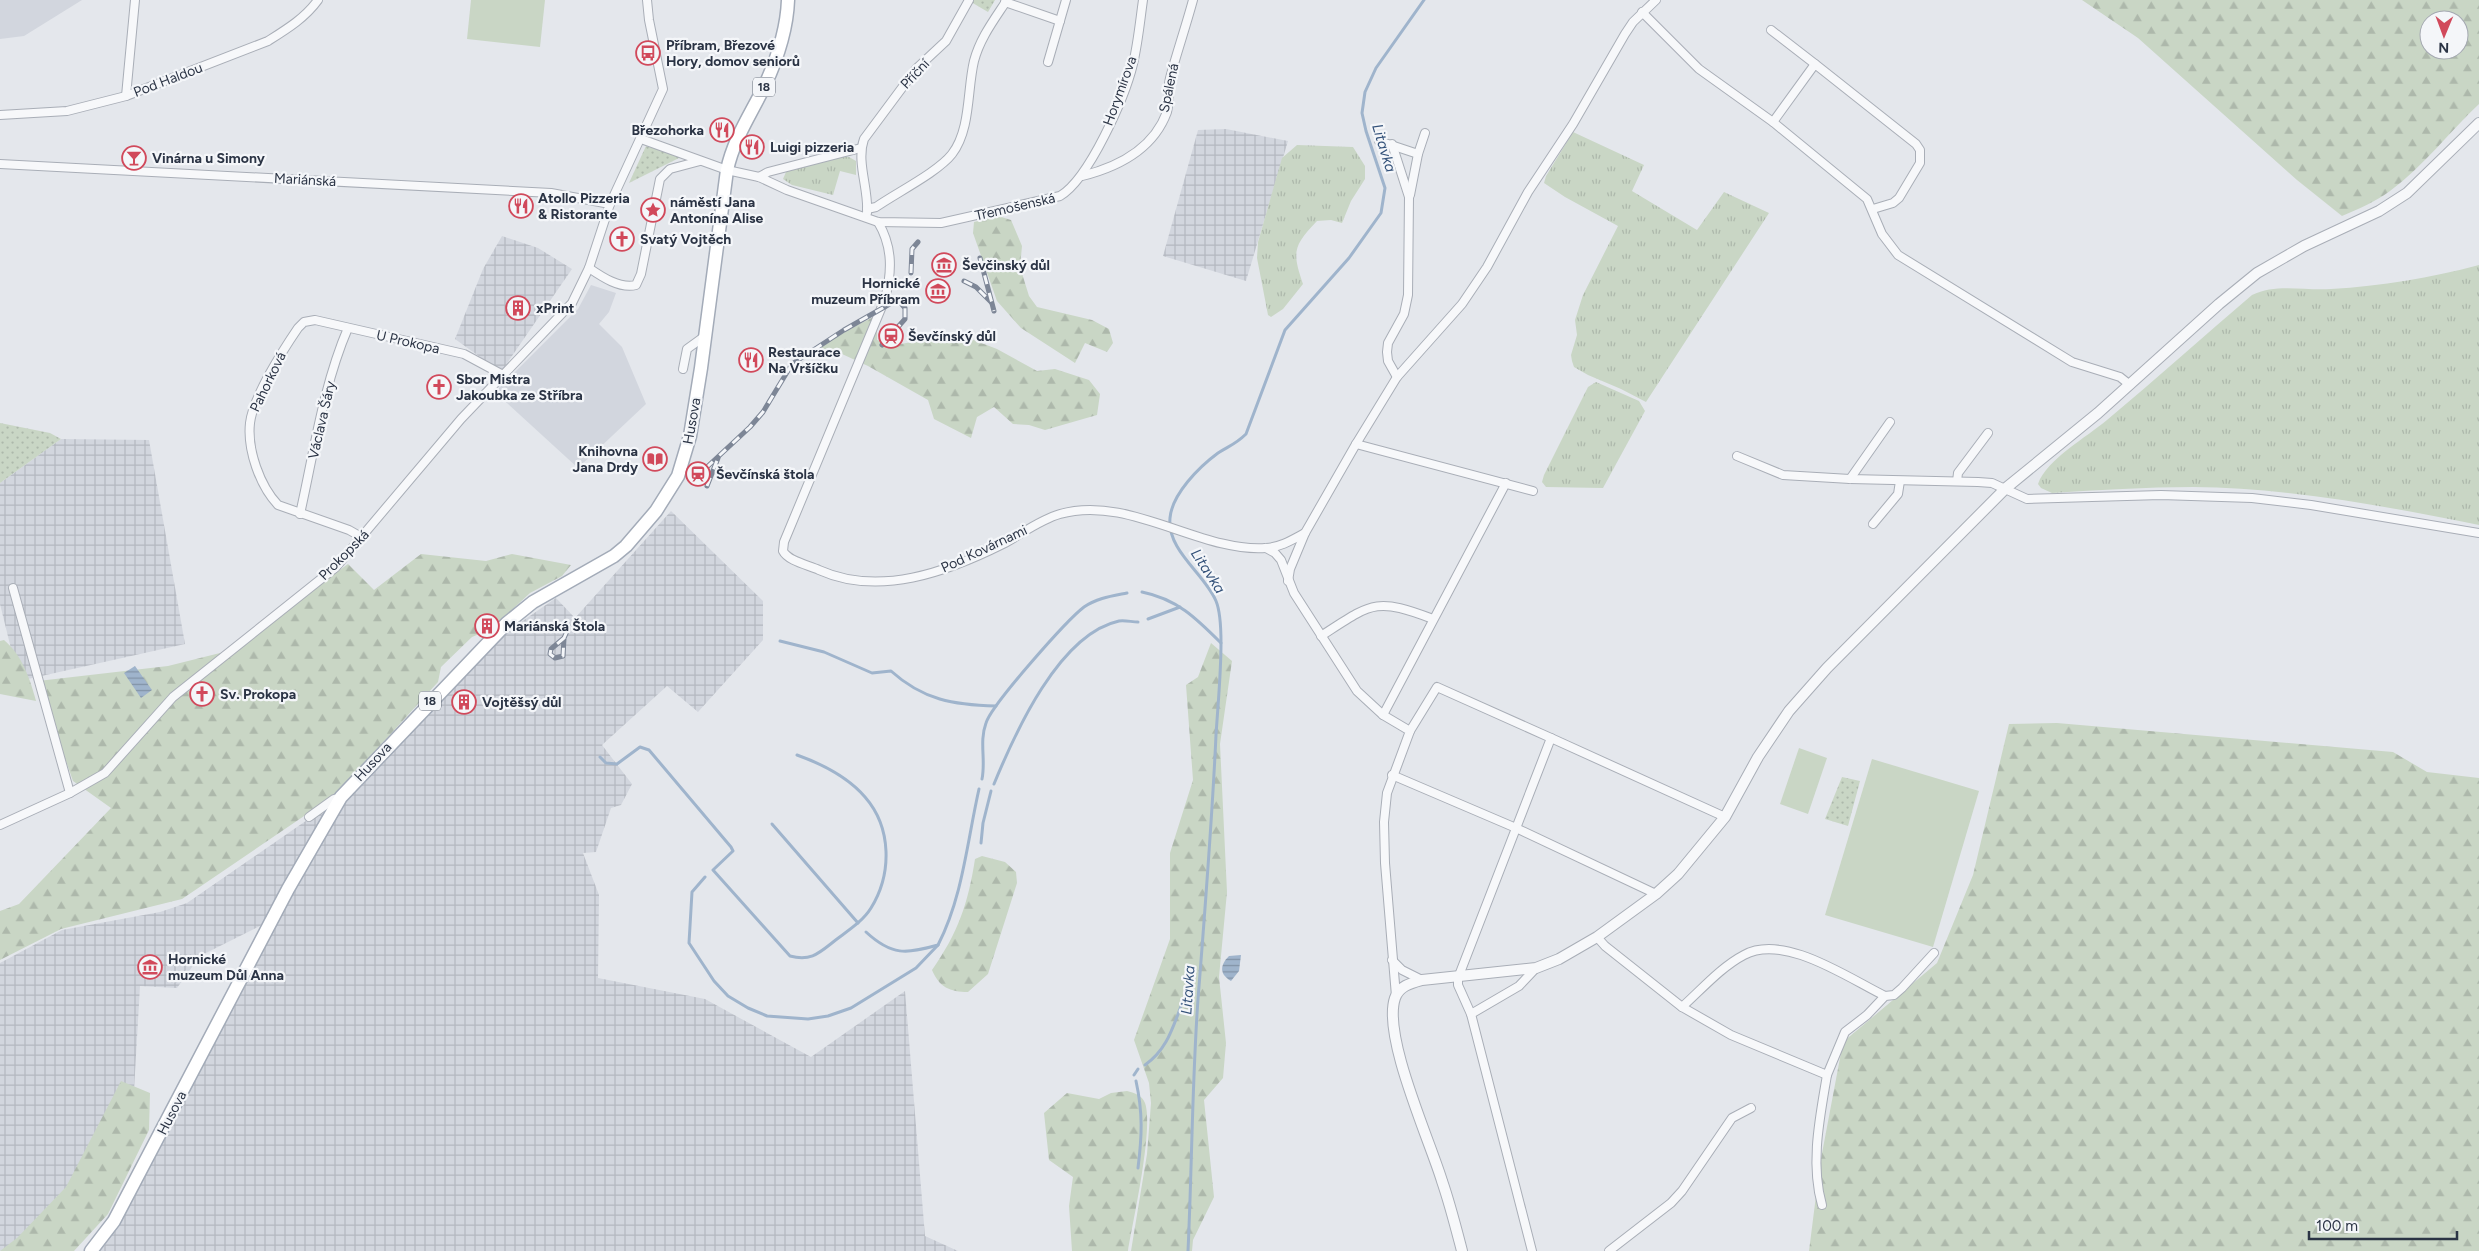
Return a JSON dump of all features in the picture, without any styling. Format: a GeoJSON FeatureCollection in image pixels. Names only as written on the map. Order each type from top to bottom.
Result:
{"type":"FeatureCollection","features":[{"type":"Feature","properties":{"kind":"main road","name":"18"},"geometry":{"type":"LineString","coordinates":[[727,170],[736,139],[765,84],[771,68],[785,28],[788,0]]}},
{"type":"Feature","properties":{"kind":"main road","name":"Husova"},"geometry":{"type":"LineString","coordinates":[[91,1251],[114,1221],[288,889],[340,797],[507,623],[533,602],[614,556],[648,521],[671,489],[685,456],[705,336],[727,170]]}},
{"type":"Feature","properties":{"kind":"street"},"geometry":{"type":"LineString","coordinates":[[126,96],[135,0]]}},
{"type":"Feature","properties":{"kind":"street","name":"Pod Haldou"},"geometry":{"type":"LineString","coordinates":[[0,115],[67,111],[126,96],[268,41],[290,28],[310,11],[318,0]]}},
{"type":"Feature","properties":{"kind":"street","name":"Prokopská"},"geometry":{"type":"LineString","coordinates":[[0,825],[70,793],[105,773],[173,697],[336,567],[363,538],[461,419],[565,311],[583,282],[610,204],[663,89],[649,20],[647,0]]}},
{"type":"Feature","properties":{"kind":"street","name":"Příční"},"geometry":{"type":"LineString","coordinates":[[861,148],[864,139],[916,69],[946,41],[969,0]]}},
{"type":"Feature","properties":{"kind":"street"},"geometry":{"type":"LineString","coordinates":[[1048,62],[1066,0]]}},
{"type":"Feature","properties":{"kind":"street","name":"Horymírova"},"geometry":{"type":"LineString","coordinates":[[1082,176],[1104,136],[1124,90],[1132,66],[1143,0]]}},
{"type":"Feature","properties":{"kind":"street","name":"Spálená"},"geometry":{"type":"LineString","coordinates":[[1148,144],[1166,112],[1169,81],[1193,0]]}},
{"type":"Feature","properties":{"kind":"street"},"geometry":{"type":"LineString","coordinates":[[1288,581],[1290,568],[1305,533],[1356,444],[1398,377],[1462,304],[1487,267],[1528,192],[1573,124],[1625,34],[1642,12],[1656,0]]}},
{"type":"Feature","properties":{"kind":"street"},"geometry":{"type":"LineString","coordinates":[[759,177],[768,172],[861,148],[867,213],[928,173],[952,154],[964,124],[975,59],[982,38],[1006,1],[1060,21]]}},
{"type":"Feature","properties":{"kind":"street"},"geometry":{"type":"LineString","coordinates":[[1642,12],[1699,68],[1773,122],[1867,200],[1873,209],[1882,234],[1890,246],[1904,259],[2072,362],[2120,377],[2130,385]]}},
{"type":"Feature","properties":{"kind":"street"},"geometry":{"type":"LineString","coordinates":[[1771,30],[1920,150],[1920,163],[1899,198],[1893,203],[1873,209]]}},
{"type":"Feature","properties":{"kind":"street"},"geometry":{"type":"LineString","coordinates":[[1773,122],[1815,64]]}},
{"type":"Feature","properties":{"kind":"street"},"geometry":{"type":"LineString","coordinates":[[1396,996],[1401,989],[1410,983],[1422,980],[1458,978],[1536,968],[1559,959],[1597,937],[1656,894],[1678,874],[1725,817],[1758,757],[1789,711],[1827,668],[2006,488],[2130,385],[2219,304],[2258,273],[2304,246],[2379,211],[2407,193],[2479,123]]}},
{"type":"Feature","properties":{"kind":"street"},"geometry":{"type":"LineString","coordinates":[[1398,377],[1388,361],[1387,352],[1388,343],[1406,304],[1409,197],[1418,154],[1425,133]]}},
{"type":"Feature","properties":{"kind":"street","name":"Třemošenská"},"geometry":{"type":"LineString","coordinates":[[641,139],[727,170],[759,177],[787,190],[867,213],[878,222],[941,223],[1060,196],[1067,192],[1082,176],[1105,170],[1127,160],[1148,144]]}},
{"type":"Feature","properties":{"kind":"street"},"geometry":{"type":"LineString","coordinates":[[1379,141],[1418,154]]}},
{"type":"Feature","properties":{"kind":"street"},"geometry":{"type":"LineString","coordinates":[[1392,144],[1409,197]]}},
{"type":"Feature","properties":{"kind":"street"},"geometry":{"type":"LineString","coordinates":[[589,268],[626,286],[636,284],[641,274],[660,178],[670,169],[700,161]]}},
{"type":"Feature","properties":{"kind":"street","name":"Mariánská"},"geometry":{"type":"LineString","coordinates":[[0,164],[551,193],[610,204]]}},
{"type":"Feature","properties":{"kind":"street","name":"Pod Kovárnami"},"geometry":{"type":"LineString","coordinates":[[878,222],[888,242],[890,254],[890,276],[885,299],[784,542],[785,554],[829,575],[856,580],[897,581],[934,572],[970,558],[1059,514],[1076,511],[1126,515],[1223,542],[1266,548]]}},
{"type":"Feature","properties":{"kind":"street","name":"U Prokopa"},"geometry":{"type":"LineString","coordinates":[[310,320],[464,354],[503,375]]}},
{"type":"Feature","properties":{"kind":"street","name":"Pahorková"},"geometry":{"type":"LineString","coordinates":[[310,320],[298,328],[268,378],[252,414],[250,437],[259,476],[269,496],[278,505],[349,530],[363,538]]}},
{"type":"Feature","properties":{"kind":"street","name":"Václava Šáry"},"geometry":{"type":"LineString","coordinates":[[300,514],[329,387],[348,328]]}},
{"type":"Feature","properties":{"kind":"street"},"geometry":{"type":"LineString","coordinates":[[683,368],[687,349],[705,336]]}},
{"type":"Feature","properties":{"kind":"street"},"geometry":{"type":"LineString","coordinates":[[1850,479],[1890,422]]}},
{"type":"Feature","properties":{"kind":"street"},"geometry":{"type":"LineString","coordinates":[[1957,481],[1958,473],[1988,433]]}},
{"type":"Feature","properties":{"kind":"street"},"geometry":{"type":"LineString","coordinates":[[1356,444],[1533,491]]}},
{"type":"Feature","properties":{"kind":"street"},"geometry":{"type":"LineString","coordinates":[[1737,456],[1783,475],[1992,483],[2028,499],[2161,495],[2252,498],[2311,505],[2479,533]]}},
{"type":"Feature","properties":{"kind":"street"},"geometry":{"type":"LineString","coordinates":[[1873,524],[1898,494],[1900,480]]}},
{"type":"Feature","properties":{"kind":"street"},"geometry":{"type":"LineString","coordinates":[[1383,715],[1506,483]]}},
{"type":"Feature","properties":{"kind":"street"},"geometry":{"type":"LineString","coordinates":[[1266,548],[1286,544],[1305,533]]}},
{"type":"Feature","properties":{"kind":"street"},"geometry":{"type":"LineString","coordinates":[[1266,548],[1275,552],[1281,560],[1288,581],[1321,636],[1357,690],[1383,715],[1410,731]]}},
{"type":"Feature","properties":{"kind":"street"},"geometry":{"type":"LineString","coordinates":[[13,588],[70,793]]}},
{"type":"Feature","properties":{"kind":"street"},"geometry":{"type":"LineString","coordinates":[[1321,636],[1364,609],[1377,606],[1394,606],[1433,619]]}},
{"type":"Feature","properties":{"kind":"street"},"geometry":{"type":"LineString","coordinates":[[1462,1251],[1442,1180],[1414,1103],[1394,1023],[1396,996],[1385,863],[1384,822],[1387,793],[1392,775],[1410,731],[1437,688],[1725,817]]}},
{"type":"Feature","properties":{"kind":"street"},"geometry":{"type":"LineString","coordinates":[[1532,1251],[1471,1014],[1458,985],[1458,978],[1551,738]]}},
{"type":"Feature","properties":{"kind":"street"},"geometry":{"type":"LineString","coordinates":[[1392,775],[1516,828],[1656,894]]}},
{"type":"Feature","properties":{"kind":"street"},"geometry":{"type":"LineString","coordinates":[[309,817],[334,799],[340,797]]}},
{"type":"Feature","properties":{"kind":"street"},"geometry":{"type":"LineString","coordinates":[[1597,937],[1605,946],[1682,1007],[1731,1035],[1827,1075]]}},
{"type":"Feature","properties":{"kind":"street"},"geometry":{"type":"LineString","coordinates":[[1682,1007],[1744,955],[1758,950],[1772,948],[1790,951],[1885,996],[1894,995],[1902,988],[1934,953]]}},
{"type":"Feature","properties":{"kind":"street"},"geometry":{"type":"LineString","coordinates":[[1392,960],[1402,970],[1422,980]]}},
{"type":"Feature","properties":{"kind":"street"},"geometry":{"type":"LineString","coordinates":[[1471,1014],[1519,986],[1536,968]]}},
{"type":"Feature","properties":{"kind":"street"},"geometry":{"type":"LineString","coordinates":[[1822,1205],[1817,1186],[1818,1132],[1827,1075],[1845,1032],[1867,1015],[1885,996]]}},
{"type":"Feature","properties":{"kind":"street"},"geometry":{"type":"LineString","coordinates":[[1609,1251],[1671,1202],[1682,1191],[1732,1118],[1751,1108]]}},
{"type":"Feature","properties":{"kind":"shaded area"},"geometry":{"type":"Polygon","coordinates":[[[0,0],[82,0],[24,36],[0,39],[0,0]]]}},
{"type":"Feature","properties":{"kind":"shaded area"},"geometry":{"type":"Polygon","coordinates":[[[1226,129],[1288,141],[1246,281],[1163,256],[1198,130],[1226,129]]]}},
{"type":"Feature","properties":{"kind":"shaded area"},"geometry":{"type":"Polygon","coordinates":[[[502,236],[538,248],[572,269],[501,372],[455,339],[483,269],[502,236]]]}},
{"type":"Feature","properties":{"kind":"shaded area"},"geometry":{"type":"Polygon","coordinates":[[[591,285],[616,293],[609,312],[599,324],[622,347],[646,404],[578,468],[495,392],[578,309],[591,285]]]}},
{"type":"Feature","properties":{"kind":"shaded area"},"geometry":{"type":"Polygon","coordinates":[[[61,439],[149,440],[185,644],[19,681],[0,604],[0,483],[61,439]]]}},
{"type":"Feature","properties":{"kind":"shaded area"},"geometry":{"type":"Polygon","coordinates":[[[671,511],[763,601],[763,640],[698,712],[667,686],[602,745],[632,784],[621,805],[611,808],[596,852],[583,853],[599,895],[598,978],[705,999],[811,1057],[905,991],[925,1236],[958,1251],[98,1251],[105,1245],[225,1008],[341,799],[508,631],[556,598],[575,618],[671,511]]]}},
{"type":"Feature","properties":{"kind":"shaded area"},"geometry":{"type":"Polygon","coordinates":[[[336,800],[264,924],[200,956],[177,988],[140,986],[133,1108],[86,1216],[0,1251],[0,963],[62,930],[160,912],[187,903],[336,800]]]}},
{"type":"Feature","properties":{"kind":"green space"},"geometry":{"type":"Polygon","coordinates":[[[471,0],[545,0],[540,47],[467,39],[471,0]]]}},
{"type":"Feature","properties":{"kind":"green space"},"geometry":{"type":"Polygon","coordinates":[[[971,0],[995,0],[988,12],[971,2],[971,0]]]}},
{"type":"Feature","properties":{"kind":"green space"},"geometry":{"type":"Polygon","coordinates":[[[2082,0],[2479,0],[2479,104],[2425,160],[2390,191],[2361,208],[2342,216],[2297,180],[2138,38],[2082,0]]]}},
{"type":"Feature","properties":{"kind":"green space"},"geometry":{"type":"Polygon","coordinates":[[[1573,132],[1644,165],[1632,191],[1697,230],[1724,192],[1769,213],[1646,402],[1588,375],[1574,367],[1572,361],[1571,355],[1577,335],[1575,320],[1583,295],[1618,226],[1565,197],[1544,183],[1546,176],[1573,132]]]}},
{"type":"Feature","properties":{"kind":"green space"},"geometry":{"type":"Polygon","coordinates":[[[1297,145],[1353,147],[1365,166],[1365,179],[1351,201],[1342,223],[1331,220],[1317,221],[1303,237],[1299,243],[1296,257],[1303,284],[1283,309],[1271,317],[1268,315],[1257,258],[1258,242],[1282,158],[1297,145]]]}},
{"type":"Feature","properties":{"kind":"green space"},"geometry":{"type":"Polygon","coordinates":[[[646,146],[681,157],[629,183],[646,146]]]}},
{"type":"Feature","properties":{"kind":"green space"},"geometry":{"type":"Polygon","coordinates":[[[840,156],[849,157],[856,161],[856,175],[840,171],[833,195],[792,185],[783,179],[786,172],[840,156]]]}},
{"type":"Feature","properties":{"kind":"green space"},"geometry":{"type":"Polygon","coordinates":[[[998,216],[1011,220],[1022,246],[1020,267],[1029,296],[1037,307],[1092,320],[1109,329],[1113,343],[1107,352],[1085,343],[1075,363],[1021,328],[997,301],[973,233],[974,222],[998,216]]]}},
{"type":"Feature","properties":{"kind":"green space"},"geometry":{"type":"Polygon","coordinates":[[[2479,265],[2479,525],[2408,511],[2301,494],[2193,487],[2052,493],[2041,488],[2038,484],[2050,466],[2068,449],[2107,420],[2252,295],[2261,291],[2281,288],[2331,289],[2387,284],[2424,278],[2479,265]]]}},
{"type":"Feature","properties":{"kind":"green space"},"geometry":{"type":"Polygon","coordinates":[[[877,315],[877,340],[895,345],[958,334],[997,349],[1037,371],[1055,369],[1089,380],[1100,394],[1097,415],[1045,430],[1029,425],[1013,424],[994,407],[977,417],[971,438],[934,419],[928,400],[868,366],[842,354],[808,356],[846,331],[877,315]]]}},
{"type":"Feature","properties":{"kind":"green space"},"geometry":{"type":"Polygon","coordinates":[[[1596,382],[1639,401],[1645,411],[1603,488],[1546,487],[1542,482],[1544,475],[1588,387],[1596,382]]]}},
{"type":"Feature","properties":{"kind":"green space"},"geometry":{"type":"Polygon","coordinates":[[[0,423],[50,433],[61,439],[0,483],[0,423]]]}},
{"type":"Feature","properties":{"kind":"green space"},"geometry":{"type":"Polygon","coordinates":[[[421,554],[486,561],[512,554],[571,565],[562,576],[530,593],[501,620],[484,632],[472,637],[441,667],[438,682],[335,795],[182,899],[61,929],[0,960],[0,911],[19,904],[111,808],[73,781],[38,681],[168,666],[228,651],[348,564],[374,590],[421,554]]]}},
{"type":"Feature","properties":{"kind":"green space"},"geometry":{"type":"Polygon","coordinates":[[[4,640],[20,660],[28,676],[36,701],[0,694],[0,641],[4,640]]]}},
{"type":"Feature","properties":{"kind":"green space"},"geometry":{"type":"Polygon","coordinates":[[[1211,643],[1232,661],[1220,744],[1227,892],[1219,977],[1226,1043],[1223,1078],[1204,1100],[1214,1197],[1193,1240],[1192,1251],[1131,1251],[1147,1154],[1151,1103],[1149,1083],[1134,1040],[1170,939],[1170,853],[1193,780],[1186,685],[1198,677],[1211,643]]]}},
{"type":"Feature","properties":{"kind":"green space"},"geometry":{"type":"Polygon","coordinates":[[[2057,723],[2393,752],[2427,772],[2479,778],[2479,1251],[1809,1251],[1820,1164],[1843,1042],[1937,963],[1973,875],[2009,724],[2057,723]]]}},
{"type":"Feature","properties":{"kind":"green space"},"geometry":{"type":"Polygon","coordinates":[[[1799,748],[1827,758],[1808,814],[1780,804],[1799,748]]]}},
{"type":"Feature","properties":{"kind":"green space"},"geometry":{"type":"Polygon","coordinates":[[[1872,759],[1979,791],[1933,947],[1825,915],[1872,759]]]}},
{"type":"Feature","properties":{"kind":"green space"},"geometry":{"type":"Polygon","coordinates":[[[1842,777],[1860,781],[1848,826],[1825,819],[1842,777]]]}},
{"type":"Feature","properties":{"kind":"green space"},"geometry":{"type":"Polygon","coordinates":[[[982,856],[1005,862],[1016,872],[1017,883],[988,974],[968,992],[951,990],[938,981],[932,970],[949,943],[961,918],[975,859],[982,856]]]}},
{"type":"Feature","properties":{"kind":"green space"},"geometry":{"type":"Polygon","coordinates":[[[121,1081],[150,1093],[149,1130],[108,1214],[74,1251],[0,1251],[17,1238],[66,1187],[121,1081]]]}},
{"type":"Feature","properties":{"kind":"green space"},"geometry":{"type":"Polygon","coordinates":[[[1127,1091],[1142,1098],[1147,1115],[1145,1153],[1128,1251],[1072,1251],[1069,1206],[1073,1177],[1049,1160],[1044,1113],[1067,1093],[1099,1099],[1111,1093],[1127,1091]]]}},
{"type":"Feature","properties":{"kind":"water"},"geometry":{"type":"Polygon","coordinates":[[[135,666],[152,690],[141,698],[124,673],[135,666]]]}},
{"type":"Feature","properties":{"kind":"water"},"geometry":{"type":"Polygon","coordinates":[[[1241,955],[1239,971],[1231,981],[1224,975],[1222,969],[1224,963],[1229,956],[1241,955]]]}},
{"type":"Feature","properties":{"kind":"waterway","name":"Litavka"},"geometry":{"type":"LineString","coordinates":[[1188,1251],[1196,1030],[1220,678],[1221,633],[1220,616],[1216,601],[1174,541],[1170,518],[1176,500],[1195,473],[1218,453],[1236,443],[1246,434],[1285,330],[1349,258],[1381,213],[1385,188],[1362,113],[1365,92],[1376,68],[1424,0]]}},
{"type":"Feature","properties":{"kind":"waterway"},"geometry":{"type":"LineString","coordinates":[[1142,592],[1166,599],[1176,605],[1203,625],[1221,643]]}},
{"type":"Feature","properties":{"kind":"waterway"},"geometry":{"type":"LineString","coordinates":[[982,779],[986,723],[991,713],[1015,681],[1047,644],[1084,607],[1099,599],[1127,593]]}},
{"type":"Feature","properties":{"kind":"waterway"},"geometry":{"type":"LineString","coordinates":[[1148,619],[1180,607]]}},
{"type":"Feature","properties":{"kind":"waterway"},"geometry":{"type":"LineString","coordinates":[[994,784],[1027,713],[1059,665],[1077,645],[1097,630],[1119,621],[1138,622]]}},
{"type":"Feature","properties":{"kind":"waterway"},"geometry":{"type":"LineString","coordinates":[[780,641],[824,652],[872,673],[891,671],[915,689],[940,699],[966,704],[996,706]]}},
{"type":"Feature","properties":{"kind":"waterway"},"geometry":{"type":"LineString","coordinates":[[600,757],[606,763],[617,764],[640,747],[649,750],[731,847],[733,851],[713,870],[790,956],[804,958],[820,952],[856,925],[868,913],[883,881],[886,851],[880,823],[874,809],[865,797],[834,772],[816,762],[797,755]]}},
{"type":"Feature","properties":{"kind":"waterway"},"geometry":{"type":"LineString","coordinates":[[866,932],[875,940],[900,951],[917,950],[938,945],[959,888],[979,789]]}},
{"type":"Feature","properties":{"kind":"waterway"},"geometry":{"type":"LineString","coordinates":[[981,843],[983,823],[991,791]]}},
{"type":"Feature","properties":{"kind":"waterway"},"geometry":{"type":"LineString","coordinates":[[772,824],[858,923]]}},
{"type":"Feature","properties":{"kind":"waterway"},"geometry":{"type":"LineString","coordinates":[[705,877],[692,892],[689,943],[714,981],[728,996],[748,1008],[767,1016],[808,1019],[828,1016],[851,1008],[916,968],[938,945]]}},
{"type":"Feature","properties":{"kind":"waterway"},"geometry":{"type":"LineString","coordinates":[[1145,1065],[1153,1059],[1164,1044],[1173,1028],[1183,1001]]}},
{"type":"Feature","properties":{"kind":"waterway"},"geometry":{"type":"LineString","coordinates":[[1134,1075],[1138,1069]]}},
{"type":"Feature","properties":{"kind":"waterway"},"geometry":{"type":"LineString","coordinates":[[1136,1081],[1141,1124],[1138,1168]]}},
{"type":"Feature","properties":{"kind":"railway"},"geometry":{"type":"LineString","coordinates":[[911,273],[912,249],[918,242]]}},
{"type":"Feature","properties":{"kind":"railway"},"geometry":{"type":"LineString","coordinates":[[980,258],[994,311]]}},
{"type":"Feature","properties":{"kind":"railway"},"geometry":{"type":"LineString","coordinates":[[964,281],[976,287],[991,302]]}},
{"type":"Feature","properties":{"kind":"railway"},"geometry":{"type":"LineString","coordinates":[[693,480],[750,427],[763,412],[792,364],[844,330],[895,301],[899,301],[905,308],[905,319],[882,345]]}},
{"type":"Feature","properties":{"kind":"railway"},"geometry":{"type":"LineString","coordinates":[[707,486],[718,458]]}},
{"type":"Feature","properties":{"kind":"railway"},"geometry":{"type":"LineString","coordinates":[[564,638],[551,649],[550,654],[555,658],[563,656],[564,638],[568,629]]}},
{"type":"Feature","properties":{"kind":"place","name":"Příbram, Březové Hory, domov seniorů"},"geometry":{"type":"Point","coordinates":[648,53]}},
{"type":"Feature","properties":{"kind":"place","name":"Březohorka"},"geometry":{"type":"Point","coordinates":[722,130]}},
{"type":"Feature","properties":{"kind":"place","name":"Luigi pizzeria"},"geometry":{"type":"Point","coordinates":[752,147]}},
{"type":"Feature","properties":{"kind":"place","name":"Vinárna u Simony"},"geometry":{"type":"Point","coordinates":[134,158]}},
{"type":"Feature","properties":{"kind":"place","name":"Atollo Pizzeria & Ristorante"},"geometry":{"type":"Point","coordinates":[521,206]}},
{"type":"Feature","properties":{"kind":"place","name":"náměstí Jana Antonína Alise"},"geometry":{"type":"Point","coordinates":[653,210]}},
{"type":"Feature","properties":{"kind":"place","name":"Svatý Vojtěch"},"geometry":{"type":"Point","coordinates":[622,239]}},
{"type":"Feature","properties":{"kind":"place","name":"Ševčinský důl"},"geometry":{"type":"Point","coordinates":[944,265]}},
{"type":"Feature","properties":{"kind":"place","name":"Hornické muzeum Příbram"},"geometry":{"type":"Point","coordinates":[938,291]}},
{"type":"Feature","properties":{"kind":"place","name":"xPrint"},"geometry":{"type":"Point","coordinates":[518,308]}},
{"type":"Feature","properties":{"kind":"place","name":"Ševčínský důl"},"geometry":{"type":"Point","coordinates":[891,336]}},
{"type":"Feature","properties":{"kind":"place","name":"Restaurace Na Vršíčku"},"geometry":{"type":"Point","coordinates":[751,360]}},
{"type":"Feature","properties":{"kind":"place","name":"Sbor Mistra Jakoubka ze Stříbra"},"geometry":{"type":"Point","coordinates":[439,387]}},
{"type":"Feature","properties":{"kind":"place","name":"Knihovna Jana Drdy"},"geometry":{"type":"Point","coordinates":[655,459]}},
{"type":"Feature","properties":{"kind":"place","name":"Ševčínská štola"},"geometry":{"type":"Point","coordinates":[698,474]}},
{"type":"Feature","properties":{"kind":"place","name":"Mariánská Štola"},"geometry":{"type":"Point","coordinates":[487,626]}},
{"type":"Feature","properties":{"kind":"place","name":"Sv. Prokopa"},"geometry":{"type":"Point","coordinates":[202,694]}},
{"type":"Feature","properties":{"kind":"place","name":"Vojtěšsý důl"},"geometry":{"type":"Point","coordinates":[464,702]}},
{"type":"Feature","properties":{"kind":"place","name":"Hornické muzeum Důl Anna"},"geometry":{"type":"Point","coordinates":[150,967]}}]}
